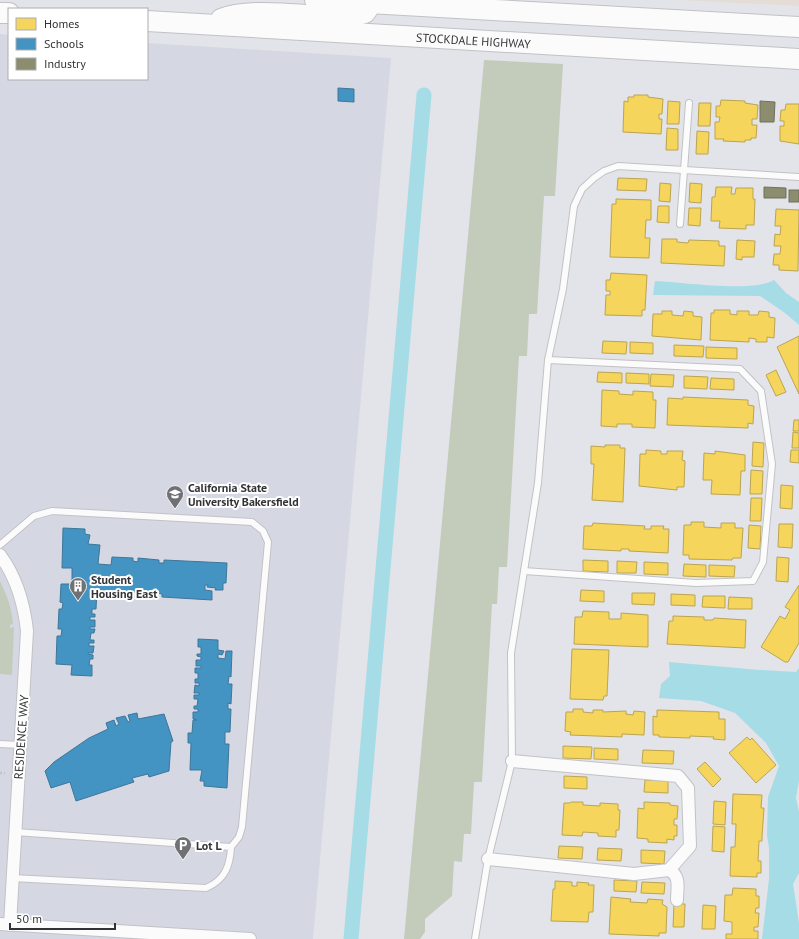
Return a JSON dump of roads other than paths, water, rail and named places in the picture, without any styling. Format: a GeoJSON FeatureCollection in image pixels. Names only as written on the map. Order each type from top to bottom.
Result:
{"type":"FeatureCollection","features":[{"type":"Feature","properties":{"kind":"main road"},"geometry":{"type":"LineString","coordinates":[[315,0],[544,10],[799,27]]}},
{"type":"Feature","properties":{"kind":"main road"},"geometry":{"type":"LineString","coordinates":[[206,25],[229,15],[248,13],[351,17],[365,13],[372,2]]}},
{"type":"Feature","properties":{"kind":"main road","name":"STOCKDALE HIGHWAY"},"geometry":{"type":"LineString","coordinates":[[148,21],[799,59]]}},
{"type":"Feature","properties":{"kind":"street","name":"RESIDENCE WAY"},"geometry":{"type":"LineString","coordinates":[[0,555],[12,574],[24,607],[26,631],[21,745],[12,878],[5,924]]}},
{"type":"Feature","properties":{"kind":"street"},"geometry":{"type":"LineString","coordinates":[[512,761],[678,776],[688,788],[690,846],[669,870]]}},
{"type":"Feature","properties":{"kind":"street"},"geometry":{"type":"LineString","coordinates":[[488,859],[634,874],[669,870],[673,872],[678,879],[677,900]]}},
{"type":"Feature","properties":{"kind":"street"},"geometry":{"type":"LineString","coordinates":[[5,924],[250,939]]}},
{"type":"Feature","properties":{"kind":"lane"},"geometry":{"type":"LineString","coordinates":[[680,224],[689,103]]}},
{"type":"Feature","properties":{"kind":"lane"},"geometry":{"type":"LineString","coordinates":[[475,939],[488,859],[512,761],[511,653],[538,483],[548,360],[563,289],[574,206],[582,189],[604,171],[618,166],[799,177]]}},
{"type":"Feature","properties":{"kind":"lane"},"geometry":{"type":"LineString","coordinates":[[524,571],[696,583],[723,583],[753,581],[763,562],[772,464],[761,391],[740,369],[548,360]]}},
{"type":"Feature","properties":{"kind":"lane"},"geometry":{"type":"LineString","coordinates":[[0,544],[34,516],[52,511],[252,522],[263,530],[268,542],[243,820],[239,837],[231,847],[230,863],[225,871],[214,885],[206,888],[12,878]]}},
{"type":"Feature","properties":{"kind":"lane"},"geometry":{"type":"LineString","coordinates":[[0,744],[21,745]]}},
{"type":"Feature","properties":{"kind":"lane"},"geometry":{"type":"LineString","coordinates":[[15,832],[231,847]]}},
{"type":"Feature","properties":{"kind":"water"},"geometry":{"type":"Polygon","coordinates":[[[774,280],[786,293],[799,302],[799,325],[785,313],[760,296],[653,295],[655,281],[717,286],[750,286],[763,284],[774,280]]]}},
{"type":"Feature","properties":{"kind":"water"},"geometry":{"type":"Polygon","coordinates":[[[669,662],[796,672],[799,668],[799,780],[796,798],[799,812],[799,873],[793,884],[799,923],[799,939],[762,939],[769,879],[769,848],[767,835],[768,797],[779,766],[766,743],[735,713],[701,701],[659,698],[661,684],[670,676],[669,662]]]}},
{"type":"Feature","properties":{"kind":"waterway"},"geometry":{"type":"LineString","coordinates":[[351,939],[424,95]]}},
{"type":"Feature","properties":{"kind":"place","name":"California State University Bakersfield"},"geometry":{"type":"Point","coordinates":[175,509]}},
{"type":"Feature","properties":{"kind":"place","name":"Student Housing East"},"geometry":{"type":"Point","coordinates":[78,601]}},
{"type":"Feature","properties":{"kind":"place","name":"Lot L"},"geometry":{"type":"Point","coordinates":[183,860]}}]}
